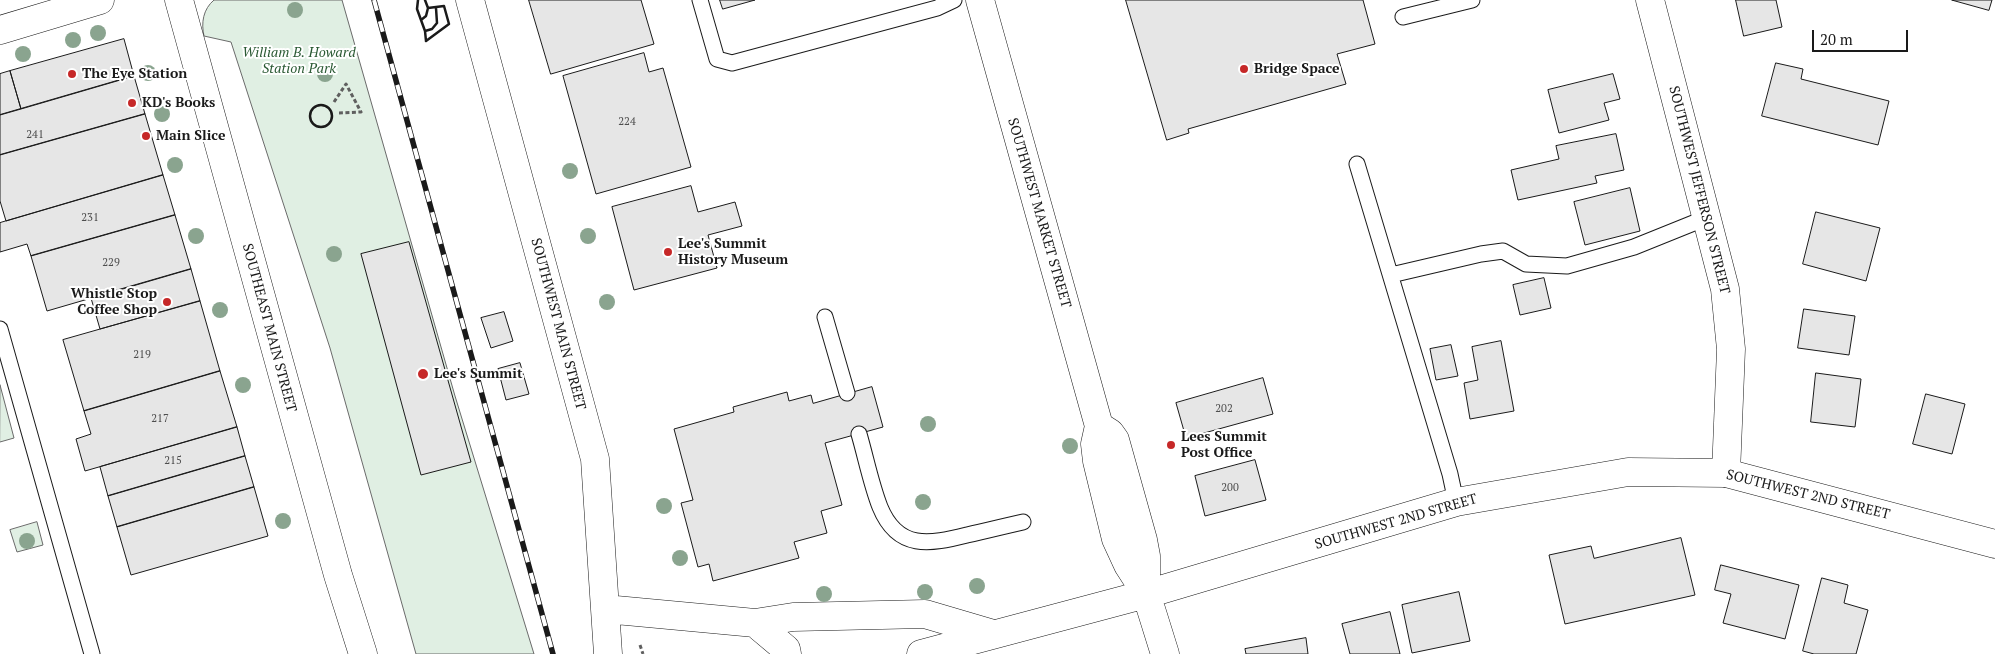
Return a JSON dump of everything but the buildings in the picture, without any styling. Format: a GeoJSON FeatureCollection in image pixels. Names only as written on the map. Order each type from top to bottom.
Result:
{"type":"FeatureCollection","features":[{"type":"Feature","properties":{"kind":"street"},"geometry":{"type":"LineString","coordinates":[[0,30],[100,0]]}},
{"type":"Feature","properties":{"kind":"street","name":"SOUTHEAST MAIN STREET"},"geometry":{"type":"LineString","coordinates":[[179,0],[338,575],[363,654]]}},
{"type":"Feature","properties":{"kind":"street","name":"SOUTHWEST MAIN STREET"},"geometry":{"type":"LineString","coordinates":[[470,0],[595,459],[608,653]]}},
{"type":"Feature","properties":{"kind":"street","name":"SOUTHWEST MARKET STREET"},"geometry":{"type":"LineString","coordinates":[[980,0],[1099,426],[1095,444],[1097,461],[1116,539],[1128,565],[1146,594],[1165,654]]}},
{"type":"Feature","properties":{"kind":"street","name":"SOUTHWEST JEFFERSON STREET"},"geometry":{"type":"LineString","coordinates":[[1650,0],[1725,289],[1731,349],[1726,473]]}},
{"type":"Feature","properties":{"kind":"street","name":"SOUTHWEST 2ND STREET"},"geometry":{"type":"LineString","coordinates":[[920,654],[1146,594],[1456,502],[1628,472],[1726,473],[1995,544]]}},
{"type":"Feature","properties":{"kind":"street"},"geometry":{"type":"LineString","coordinates":[[606,609],[755,623],[793,617],[926,614],[993,634]]}},
{"type":"Feature","properties":{"kind":"street"},"geometry":{"type":"LineString","coordinates":[[755,623],[786,649],[787,654]]}},
{"type":"Feature","properties":{"kind":"lane"},"geometry":{"type":"LineString","coordinates":[[700,0],[717,59],[732,63],[937,8],[954,0]]}},
{"type":"Feature","properties":{"kind":"lane"},"geometry":{"type":"LineString","coordinates":[[1403,17],[1472,0]]}},
{"type":"Feature","properties":{"kind":"lane"},"geometry":{"type":"LineString","coordinates":[[1357,164],[1450,474],[1456,502]]}},
{"type":"Feature","properties":{"kind":"lane"},"geometry":{"type":"LineString","coordinates":[[1390,274],[1503,251],[1526,264],[1567,266],[1634,248],[1706,218]]}},
{"type":"Feature","properties":{"kind":"lane"},"geometry":{"type":"LineString","coordinates":[[824,316],[847,394]]}},
{"type":"Feature","properties":{"kind":"lane"},"geometry":{"type":"LineString","coordinates":[[0,329],[92,654]]}},
{"type":"Feature","properties":{"kind":"lane"},"geometry":{"type":"LineString","coordinates":[[859,434],[881,508],[895,531],[906,538],[919,542],[935,543],[1023,522]]}},
{"type":"Feature","properties":{"kind":"path"},"geometry":{"type":"LineString","coordinates":[[334,102],[346,84],[361,112],[339,113]]}},
{"type":"Feature","properties":{"kind":"path"},"geometry":{"type":"LineString","coordinates":[[640,645],[643,654]]}},
{"type":"Feature","properties":{"kind":"green space","name":"William B. Howard Station Park"},"geometry":{"type":"Polygon","coordinates":[[[214,0],[342,0],[455,396],[534,654],[416,654],[330,348],[231,42],[204,36],[204,16],[207,8],[214,0]]]}},
{"type":"Feature","properties":{"kind":"green space"},"geometry":{"type":"Polygon","coordinates":[[[0,385],[14,438],[0,442],[0,385]]]}},
{"type":"Feature","properties":{"kind":"green space"},"geometry":{"type":"Polygon","coordinates":[[[37,522],[43,545],[17,552],[10,530],[37,522]]]}},
{"type":"Feature","properties":{"kind":"railway"},"geometry":{"type":"LineString","coordinates":[[374,0],[553,654]]}},
{"type":"Feature","properties":{"kind":"wall"},"geometry":{"type":"LineString","coordinates":[[418,0],[417,9],[425,31],[426,41]]}},
{"type":"Feature","properties":{"kind":"wall"},"geometry":{"type":"LineString","coordinates":[[425,0],[428,8],[444,6],[449,24],[426,41]]}},
{"type":"Feature","properties":{"kind":"wall"},"geometry":{"type":"LineString","coordinates":[[421,20],[426,16],[428,8]]}},
{"type":"Feature","properties":{"kind":"wall"},"geometry":{"type":"LineString","coordinates":[[425,31],[432,29],[437,23],[436,8]]}},
{"type":"Feature","properties":{"kind":"wall"},"geometry":{"type":"LineString","coordinates":[[321,105],[329,108],[332,116],[329,124],[321,127],[313,124],[310,116],[313,108],[321,105]]}},
{"type":"Feature","properties":{"kind":"place","name":"Bridge Space"},"geometry":{"type":"Point","coordinates":[1244,69]}},
{"type":"Feature","properties":{"kind":"place","name":"The Eye Station"},"geometry":{"type":"Point","coordinates":[72,74]}},
{"type":"Feature","properties":{"kind":"place","name":"KD's Books"},"geometry":{"type":"Point","coordinates":[132,103]}},
{"type":"Feature","properties":{"kind":"place","name":"Main Slice"},"geometry":{"type":"Point","coordinates":[146,136]}},
{"type":"Feature","properties":{"kind":"place","name":"Lee's Summit History Museum"},"geometry":{"type":"Point","coordinates":[668,252]}},
{"type":"Feature","properties":{"kind":"place","name":"Whistle Stop Coffee Shop"},"geometry":{"type":"Point","coordinates":[167,302]}},
{"type":"Feature","properties":{"kind":"place","name":"Lee's Summit"},"geometry":{"type":"Point","coordinates":[423,374]}},
{"type":"Feature","properties":{"kind":"place","name":"Lees Summit Post Office"},"geometry":{"type":"Point","coordinates":[1171,445]}}]}
